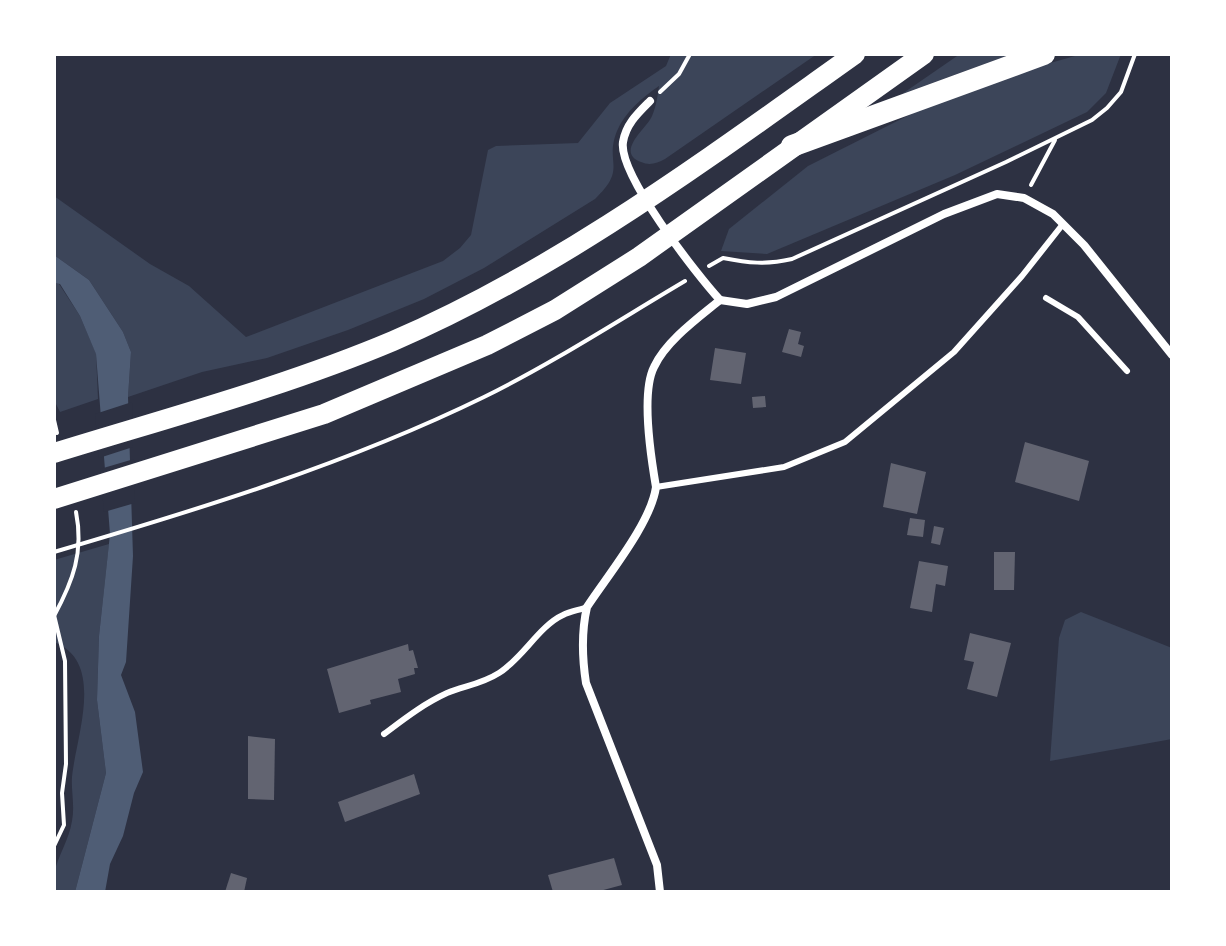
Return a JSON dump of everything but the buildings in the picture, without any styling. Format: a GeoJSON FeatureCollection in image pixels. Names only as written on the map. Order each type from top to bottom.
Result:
{"type":"FeatureCollection","features":[{"type":"Feature","properties":{"kind":"highway"},"geometry":{"type":"LineString","coordinates":[[57,449],[308,373],[393,341],[461,309],[527,274],[646,199],[855,54]]}},
{"type":"Feature","properties":{"kind":"highway"},"geometry":{"type":"LineString","coordinates":[[54,499],[324,414],[487,345],[555,310],[670,234],[924,54]]}},
{"type":"Feature","properties":{"kind":"highway"},"geometry":{"type":"LineString","coordinates":[[792,146],[1044,54]]}},
{"type":"Feature","properties":{"kind":"street"},"geometry":{"type":"LineString","coordinates":[[650,101],[627,129],[622,145],[627,164],[646,199],[697,274],[720,300],[747,304],[776,297],[944,214],[997,194],[1024,198],[1053,214],[1084,245],[1172,355]]}},
{"type":"Feature","properties":{"kind":"street"},"geometry":{"type":"LineString","coordinates":[[660,892],[657,865],[586,683],[582,656],[583,623],[587,607],[647,519],[655,499],[647,401],[653,368],[681,332],[720,300]]}},
{"type":"Feature","properties":{"kind":"lane"},"geometry":{"type":"LineString","coordinates":[[656,487],[784,467],[845,442],[954,352],[1022,276],[1063,224]]}},
{"type":"Feature","properties":{"kind":"lane"},"geometry":{"type":"LineString","coordinates":[[1046,298],[1078,317],[1127,371]]}},
{"type":"Feature","properties":{"kind":"lane"},"geometry":{"type":"LineString","coordinates":[[384,734],[417,709],[449,692],[484,682],[502,671],[555,620],[587,607]]}},
{"type":"Feature","properties":{"kind":"path"},"geometry":{"type":"LineString","coordinates":[[650,101],[679,74],[690,54]]}},
{"type":"Feature","properties":{"kind":"path"},"geometry":{"type":"LineString","coordinates":[[723,258],[751,264],[771,264],[792,259],[1092,120],[1121,92],[1135,54]]}},
{"type":"Feature","properties":{"kind":"path"},"geometry":{"type":"LineString","coordinates":[[1024,198],[1056,137]]}},
{"type":"Feature","properties":{"kind":"path"},"geometry":{"type":"LineString","coordinates":[[54,552],[206,507],[364,450],[485,396],[669,290]]}},
{"type":"Feature","properties":{"kind":"path"},"geometry":{"type":"LineString","coordinates":[[54,420],[57,449]]}},
{"type":"Feature","properties":{"kind":"path"},"geometry":{"type":"LineString","coordinates":[[54,846],[64,825],[62,793],[66,764],[65,661],[54,616],[74,579],[79,556],[75,510]]}},
{"type":"Feature","properties":{"kind":"shaded area"},"geometry":{"type":"Polygon","coordinates":[[[671,54],[817,54],[665,159],[647,164],[634,158],[631,152],[635,139],[652,116],[659,86],[635,106],[620,124],[614,142],[611,180],[595,199],[484,268],[424,299],[267,358],[202,372],[128,397],[131,352],[123,332],[89,280],[54,255],[54,196],[150,264],[189,286],[246,337],[443,261],[471,235],[488,150],[496,146],[578,143],[610,103],[666,66],[671,54]]]}},
{"type":"Feature","properties":{"kind":"shaded area"},"geometry":{"type":"Polygon","coordinates":[[[960,54],[1012,54],[902,94],[960,54]]]}},
{"type":"Feature","properties":{"kind":"shaded area"},"geometry":{"type":"Polygon","coordinates":[[[1082,54],[1121,54],[1106,93],[1087,112],[955,175],[767,254],[721,251],[729,229],[808,166],[941,99],[1001,77],[1082,54]]]}},
{"type":"Feature","properties":{"kind":"shaded area"},"geometry":{"type":"Polygon","coordinates":[[[54,255],[89,280],[123,332],[131,352],[128,397],[133,556],[126,662],[121,675],[135,712],[143,772],[123,836],[110,864],[105,892],[75,892],[106,773],[97,700],[99,636],[110,534],[96,354],[80,316],[60,284],[54,283],[54,255]]]}},
{"type":"Feature","properties":{"kind":"shaded area"},"geometry":{"type":"Polygon","coordinates":[[[54,283],[59,284],[80,316],[96,353],[98,399],[60,412],[54,400],[54,283]]]}},
{"type":"Feature","properties":{"kind":"shaded area"},"geometry":{"type":"Polygon","coordinates":[[[109,544],[99,636],[97,700],[106,773],[75,892],[54,892],[54,873],[72,821],[72,777],[82,722],[84,683],[79,666],[70,652],[54,642],[54,560],[109,544]]]}},
{"type":"Feature","properties":{"kind":"shaded area"},"geometry":{"type":"Polygon","coordinates":[[[1081,612],[1172,648],[1172,739],[1050,761],[1059,638],[1065,620],[1081,612]]]}},
{"type":"Feature","properties":{"kind":"pier"},"geometry":{"type":"Polygon","coordinates":[[[132,402],[133,447],[99,458],[95,414],[132,402]]]}},
{"type":"Feature","properties":{"kind":"pier"},"geometry":{"type":"Polygon","coordinates":[[[134,459],[135,503],[104,512],[100,469],[134,459]]]}}]}
